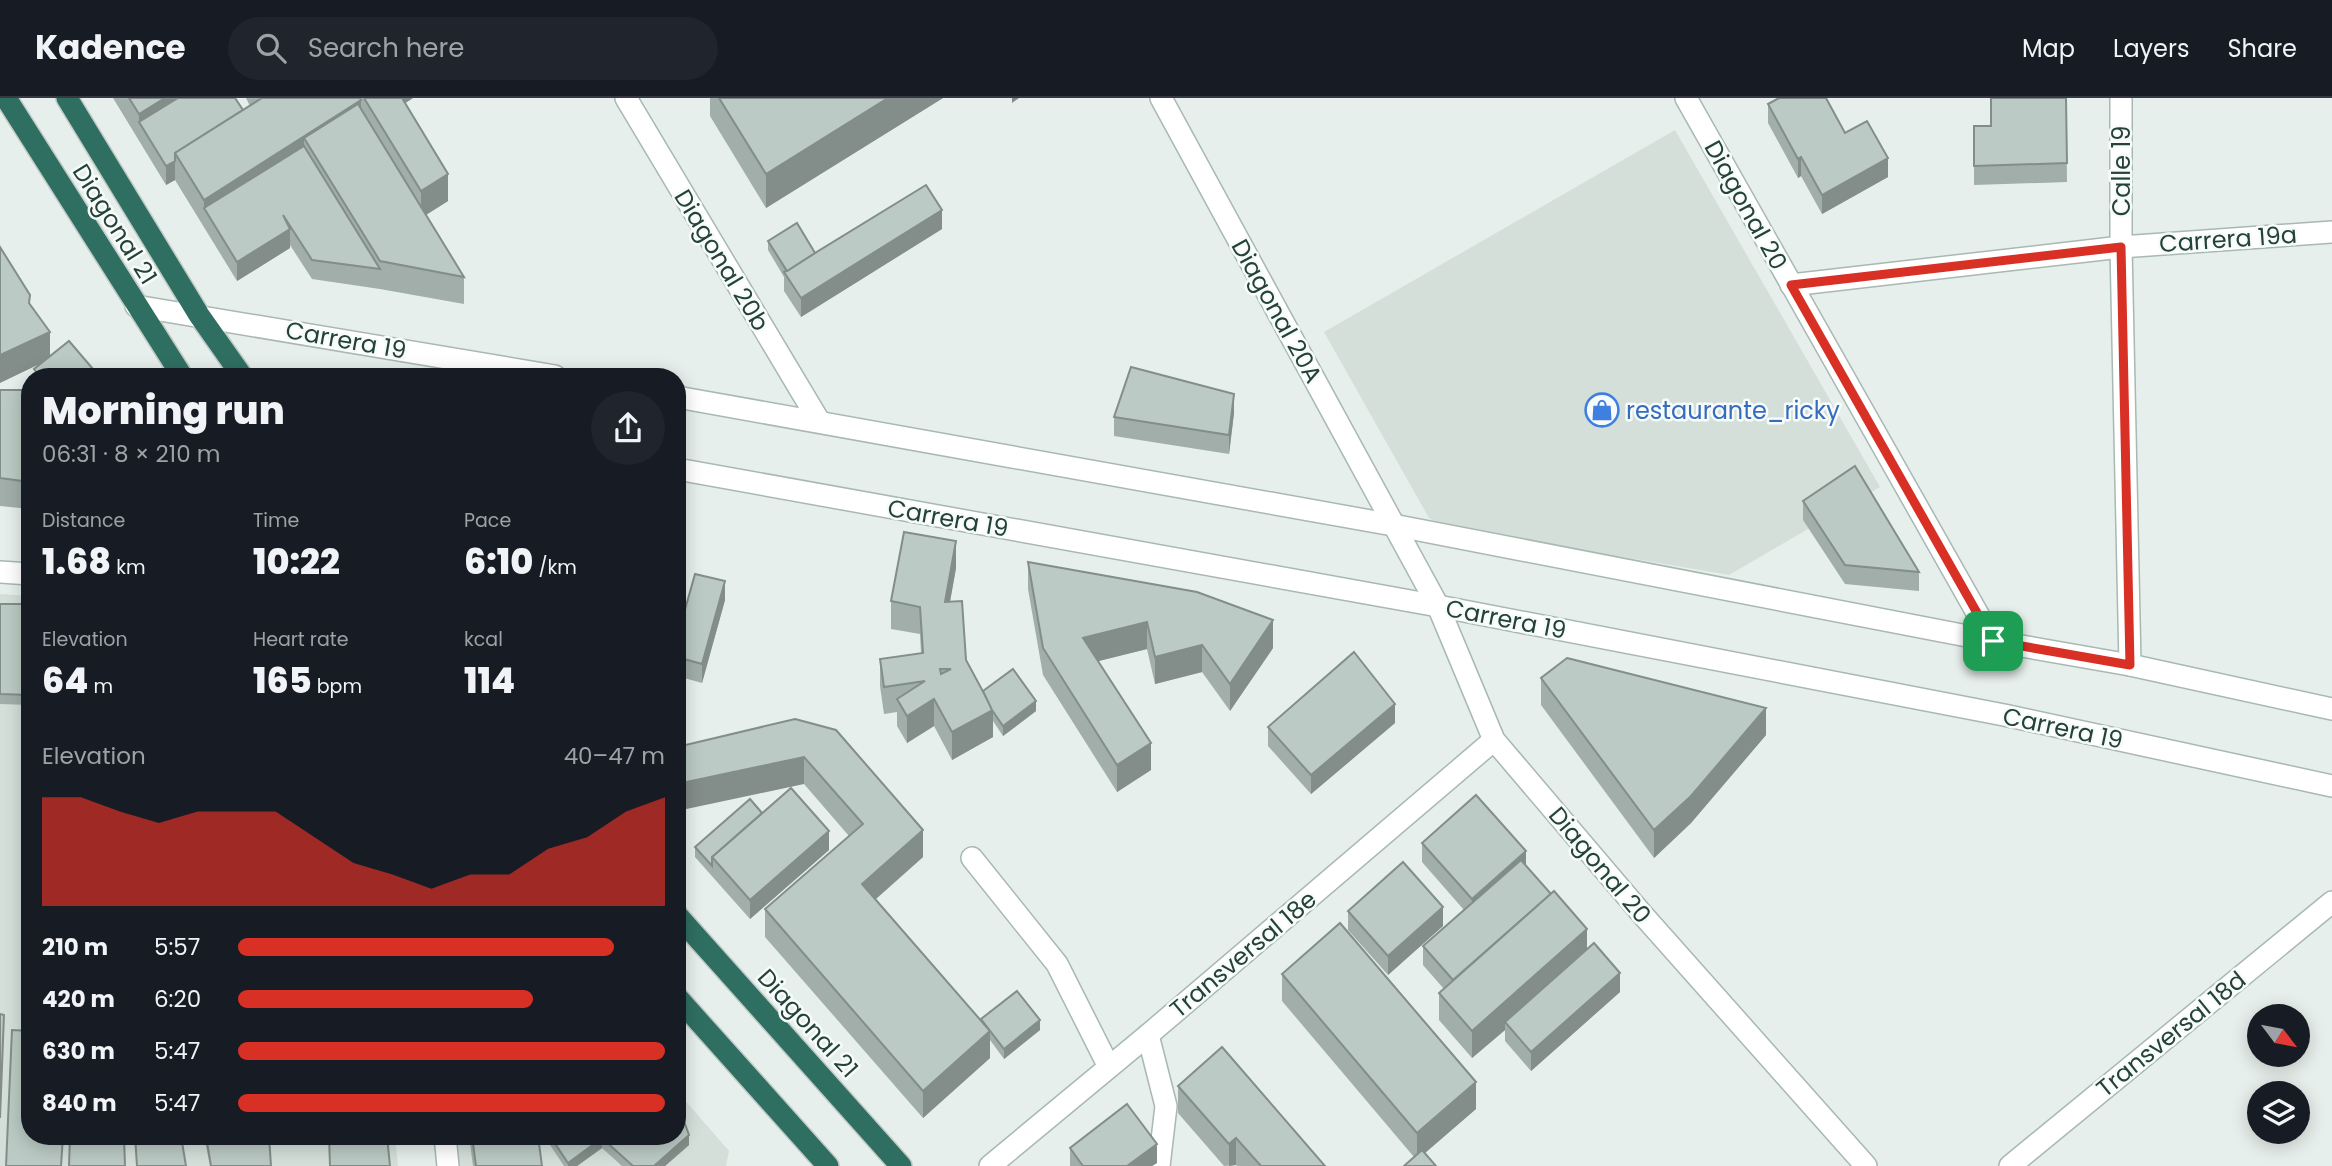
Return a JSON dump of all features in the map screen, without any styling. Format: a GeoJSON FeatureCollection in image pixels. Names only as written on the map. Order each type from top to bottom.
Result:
{"type":"FeatureCollection","features":[{"type":"Feature","properties":{"kind":"highway","name":"Diagonal 21"},"geometry":{"type":"LineString","coordinates":[[6,98],[177,368]]}},
{"type":"Feature","properties":{"kind":"highway","name":"Diagonal 21"},"geometry":{"type":"LineString","coordinates":[[67,98],[199,315],[236,368]]}},
{"type":"Feature","properties":{"kind":"highway","name":"Diagonal 21"},"geometry":{"type":"LineString","coordinates":[[686,925],[901,1166]]}},
{"type":"Feature","properties":{"kind":"highway"},"geometry":{"type":"LineString","coordinates":[[686,1007],[828,1166]]}},
{"type":"Feature","properties":{"kind":"street","name":"Diagonal 20b"},"geometry":{"type":"LineString","coordinates":[[625,98],[819,421]]}},
{"type":"Feature","properties":{"kind":"street","name":"Diagonal 20A"},"geometry":{"type":"LineString","coordinates":[[1161,98],[1393,525]]}},
{"type":"Feature","properties":{"kind":"street","name":"Diagonal 20"},"geometry":{"type":"LineString","coordinates":[[1686,98],[1993,641]]}},
{"type":"Feature","properties":{"kind":"street","name":"Calle 19"},"geometry":{"type":"LineString","coordinates":[[2121,98],[2121,247],[2130,665]]}},
{"type":"Feature","properties":{"kind":"street","name":"Carrera 19a"},"geometry":{"type":"LineString","coordinates":[[1791,285],[2121,247],[2332,232]]}},
{"type":"Feature","properties":{"kind":"street","name":"Carrera 19"},"geometry":{"type":"LineString","coordinates":[[136,306],[508,368]]}},
{"type":"Feature","properties":{"kind":"street"},"geometry":{"type":"LineString","coordinates":[[686,399],[1393,525],[2130,665],[2332,709]]}},
{"type":"Feature","properties":{"kind":"street","name":"Carrera 19"},"geometry":{"type":"LineString","coordinates":[[686,471],[1438,606],[2004,715],[2332,786]]}},
{"type":"Feature","properties":{"kind":"street","name":"Diagonal 20"},"geometry":{"type":"LineString","coordinates":[[1393,525],[1438,606],[1494,740],[1642,914],[1866,1166]]}},
{"type":"Feature","properties":{"kind":"street"},"geometry":{"type":"LineString","coordinates":[[0,572],[21,573]]}},
{"type":"Feature","properties":{"kind":"street","name":"Transversal 18e"},"geometry":{"type":"LineString","coordinates":[[990,1166],[1149,1035],[1494,740]]}},
{"type":"Feature","properties":{"kind":"street"},"geometry":{"type":"LineString","coordinates":[[972,858],[1057,964],[1109,1067]]}},
{"type":"Feature","properties":{"kind":"street","name":"Transversal 18d"},"geometry":{"type":"LineString","coordinates":[[2010,1166],[2332,902]]}},
{"type":"Feature","properties":{"kind":"street"},"geometry":{"type":"LineString","coordinates":[[1149,1035],[1166,1107],[1159,1166]]}},
{"type":"Feature","properties":{"kind":"street"},"geometry":{"type":"LineString","coordinates":[[446,1145],[448,1166]]}},
{"type":"Feature","properties":{"kind":"shaded area","name":"restaurante_ricky"},"geometry":{"type":"Polygon","coordinates":[[[1675,130],[1880,487],[1729,575],[1442,526],[1429,518],[1324,332],[1675,130]]]}},
{"type":"Feature","properties":{"kind":"shaded area"},"geometry":{"type":"Polygon","coordinates":[[[0,594],[21,595],[21,1145],[396,1145],[398,1166],[0,1166],[0,594]]]}},
{"type":"Feature","properties":{"kind":"shaded area"},"geometry":{"type":"Polygon","coordinates":[[[686,1101],[729,1151],[726,1166],[459,1166],[457,1145],[686,1145],[686,1101]]]}},
{"type":"Feature","properties":{"kind":"building"},"geometry":{"type":"Polygon","coordinates":[[[129,98],[165,98],[139,114],[129,98]]]}},
{"type":"Feature","properties":{"kind":"building"},"geometry":{"type":"Polygon","coordinates":[[[178,98],[235,98],[243,110],[175,153],[175,161],[166,166],[139,122],[178,98]]]}},
{"type":"Feature","properties":{"kind":"building"},"geometry":{"type":"Polygon","coordinates":[[[262,98],[361,100],[204,200],[175,153],[262,98]]]}},
{"type":"Feature","properties":{"kind":"building"},"geometry":{"type":"Polygon","coordinates":[[[364,98],[402,98],[448,174],[421,191],[364,98]]]}},
{"type":"Feature","properties":{"kind":"building"},"geometry":{"type":"Polygon","coordinates":[[[719,98],[888,98],[766,174],[719,98]]]}},
{"type":"Feature","properties":{"kind":"building"},"geometry":{"type":"Polygon","coordinates":[[[1779,98],[1826,98],[1845,133],[1867,121],[1888,158],[1822,195],[1801,157],[1798,159],[1768,104],[1779,98]]]}},
{"type":"Feature","properties":{"kind":"building"},"geometry":{"type":"Polygon","coordinates":[[[1991,98],[2066,98],[2067,163],[1974,166],[1974,126],[1991,126],[1991,98]]]}},
{"type":"Feature","properties":{"kind":"building"},"geometry":{"type":"Polygon","coordinates":[[[358,104],[464,277],[380,261],[304,138],[358,104]]]}},
{"type":"Feature","properties":{"kind":"building"},"geometry":{"type":"Polygon","coordinates":[[[304,146],[380,269],[312,260],[283,215],[290,229],[237,262],[204,208],[304,146]]]}},
{"type":"Feature","properties":{"kind":"building"},"geometry":{"type":"Polygon","coordinates":[[[926,185],[942,210],[801,298],[784,272],[926,185]]]}},
{"type":"Feature","properties":{"kind":"building"},"geometry":{"type":"Polygon","coordinates":[[[797,223],[815,253],[787,271],[768,241],[797,223]]]}},
{"type":"Feature","properties":{"kind":"building"},"geometry":{"type":"Polygon","coordinates":[[[0,247],[30,295],[29,303],[50,332],[0,355],[0,247]]]}},
{"type":"Feature","properties":{"kind":"building"},"geometry":{"type":"Polygon","coordinates":[[[69,341],[92,368],[35,368],[69,341]]]}},
{"type":"Feature","properties":{"kind":"building"},"geometry":{"type":"Polygon","coordinates":[[[1131,367],[1234,394],[1229,435],[1114,417],[1131,367]]]}},
{"type":"Feature","properties":{"kind":"building"},"geometry":{"type":"Polygon","coordinates":[[[0,390],[21,390],[21,481],[0,478],[0,390]]]}},
{"type":"Feature","properties":{"kind":"building"},"geometry":{"type":"Polygon","coordinates":[[[1855,466],[1919,572],[1845,565],[1803,501],[1855,466]]]}},
{"type":"Feature","properties":{"kind":"building"},"geometry":{"type":"Polygon","coordinates":[[[904,532],[956,541],[945,602],[962,601],[966,660],[993,710],[952,732],[934,699],[907,716],[897,699],[925,681],[884,687],[880,659],[923,653],[920,607],[891,601],[904,532]]]}},
{"type":"Feature","properties":{"kind":"building"},"geometry":{"type":"Polygon","coordinates":[[[1028,562],[1197,592],[1273,620],[1230,684],[1202,645],[1155,657],[1147,622],[1083,638],[1151,743],[1117,765],[1043,648],[1028,562]]]}},
{"type":"Feature","properties":{"kind":"building"},"geometry":{"type":"Polygon","coordinates":[[[695,574],[725,581],[702,664],[686,660],[686,606],[695,574]]]}},
{"type":"Feature","properties":{"kind":"building"},"geometry":{"type":"Polygon","coordinates":[[[0,604],[21,604],[21,695],[0,694],[0,604]]]}},
{"type":"Feature","properties":{"kind":"building"},"geometry":{"type":"Polygon","coordinates":[[[1354,652],[1395,704],[1311,775],[1268,727],[1354,652]]]}},
{"type":"Feature","properties":{"kind":"building"},"geometry":{"type":"Polygon","coordinates":[[[1567,658],[1766,708],[1691,796],[1654,830],[1541,678],[1567,658]]]}},
{"type":"Feature","properties":{"kind":"building"},"geometry":{"type":"Polygon","coordinates":[[[1013,669],[1036,701],[1003,726],[983,691],[1013,669]]]}},
{"type":"Feature","properties":{"kind":"building"},"geometry":{"type":"Polygon","coordinates":[[[795,719],[836,730],[923,830],[862,884],[990,1031],[923,1091],[765,909],[863,824],[804,757],[686,782],[686,745],[795,719]]]}},
{"type":"Feature","properties":{"kind":"building"},"geometry":{"type":"Polygon","coordinates":[[[791,788],[829,831],[750,900],[712,857],[791,788]]]}},
{"type":"Feature","properties":{"kind":"building"},"geometry":{"type":"Polygon","coordinates":[[[1476,795],[1526,851],[1472,899],[1422,843],[1476,795]]]}},
{"type":"Feature","properties":{"kind":"building"},"geometry":{"type":"Polygon","coordinates":[[[750,799],[762,813],[712,857],[712,866],[695,847],[750,799]]]}},
{"type":"Feature","properties":{"kind":"building"},"geometry":{"type":"Polygon","coordinates":[[[1521,860],[1551,894],[1453,980],[1423,946],[1521,860]]]}},
{"type":"Feature","properties":{"kind":"building"},"geometry":{"type":"Polygon","coordinates":[[[1403,862],[1443,907],[1388,956],[1348,911],[1403,862]]]}},
{"type":"Feature","properties":{"kind":"building"},"geometry":{"type":"Polygon","coordinates":[[[1554,891],[1587,929],[1472,1031],[1439,993],[1554,891]]]}},
{"type":"Feature","properties":{"kind":"building"},"geometry":{"type":"Polygon","coordinates":[[[1340,923],[1476,1082],[1417,1133],[1282,974],[1340,923]]]}},
{"type":"Feature","properties":{"kind":"building"},"geometry":{"type":"Polygon","coordinates":[[[1594,943],[1620,973],[1531,1052],[1505,1022],[1594,943]]]}},
{"type":"Feature","properties":{"kind":"building"},"geometry":{"type":"Polygon","coordinates":[[[1017,991],[1040,1020],[1004,1049],[981,1019],[1017,991]]]}},
{"type":"Feature","properties":{"kind":"building"},"geometry":{"type":"Polygon","coordinates":[[[0,1014],[4,1015],[0,1118],[0,1014]]]}},
{"type":"Feature","properties":{"kind":"building"},"geometry":{"type":"Polygon","coordinates":[[[12,1030],[21,1030],[21,1145],[62,1145],[61,1166],[6,1166],[12,1030]]]}},
{"type":"Feature","properties":{"kind":"building"},"geometry":{"type":"Polygon","coordinates":[[[1222,1047],[1325,1166],[1261,1166],[1236,1138],[1229,1144],[1178,1086],[1222,1047]]]}},
{"type":"Feature","properties":{"kind":"building"},"geometry":{"type":"Polygon","coordinates":[[[1127,1104],[1157,1144],[1127,1166],[1083,1166],[1070,1148],[1127,1104]]]}},
{"type":"Feature","properties":{"kind":"building"},"geometry":{"type":"Polygon","coordinates":[[[70,1145],[124,1145],[125,1166],[69,1166],[70,1145]]]}},
{"type":"Feature","properties":{"kind":"building"},"geometry":{"type":"Polygon","coordinates":[[[136,1145],[182,1145],[186,1166],[137,1166],[136,1145]]]}},
{"type":"Feature","properties":{"kind":"building"},"geometry":{"type":"Polygon","coordinates":[[[208,1145],[270,1145],[271,1166],[211,1166],[208,1145]]]}},
{"type":"Feature","properties":{"kind":"building"},"geometry":{"type":"Polygon","coordinates":[[[329,1145],[388,1145],[390,1166],[330,1166],[329,1145]]]}},
{"type":"Feature","properties":{"kind":"building"},"geometry":{"type":"Polygon","coordinates":[[[473,1145],[539,1145],[542,1166],[476,1166],[473,1145]]]}},
{"type":"Feature","properties":{"kind":"building"},"geometry":{"type":"Polygon","coordinates":[[[556,1145],[592,1145],[568,1163],[556,1145]]]}},
{"type":"Feature","properties":{"kind":"building"},"geometry":{"type":"Polygon","coordinates":[[[610,1145],[678,1145],[654,1166],[633,1166],[610,1145]]]}},
{"type":"Feature","properties":{"kind":"building"},"geometry":{"type":"Polygon","coordinates":[[[1422,1150],[1436,1166],[1404,1166],[1422,1150]]]}},
{"type":"Feature","properties":{"kind":"place","name":"restaurante_ricky"},"geometry":{"type":"Point","coordinates":[1602,410]}},
{"type":"Feature","properties":{"kind":"route"},"geometry":{"type":"LineString","coordinates":[[2121,247],[2130,665],[1993,641],[1791,285],[2121,247]]}}]}
